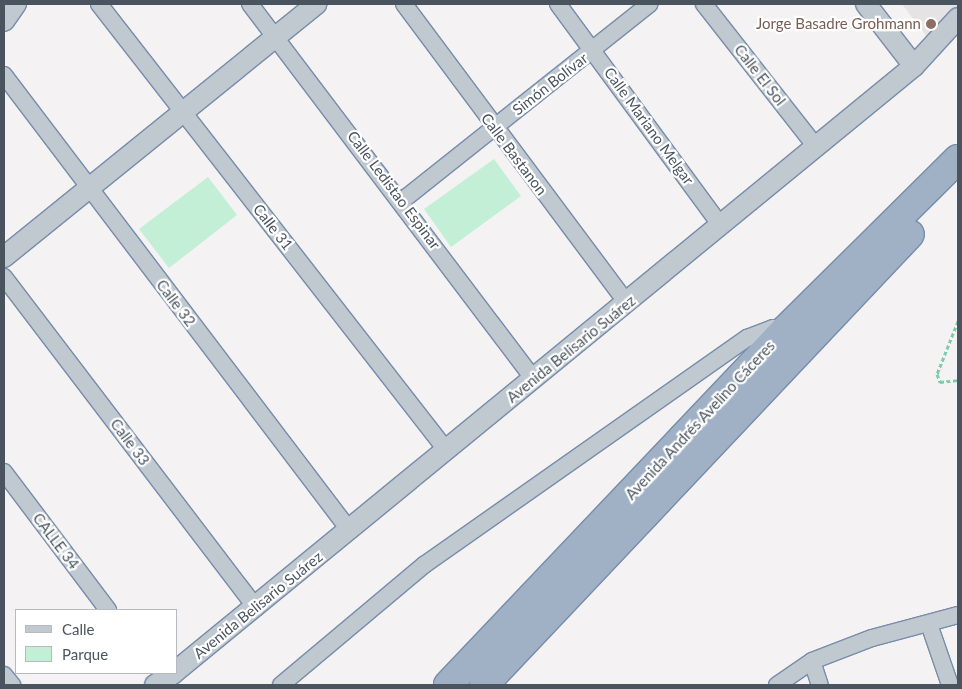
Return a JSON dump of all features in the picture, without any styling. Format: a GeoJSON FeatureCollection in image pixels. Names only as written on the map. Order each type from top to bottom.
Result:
{"type":"FeatureCollection","features":[{"type":"Feature","properties":{"kind":"highway","name":"Avenida Andrés Avelino Cáceres"},"geometry":{"type":"LineString","coordinates":[[448,685],[785,330],[958,159]]}},
{"type":"Feature","properties":{"kind":"highway","name":"Avenida Andrés Avelino Cáceres"},"geometry":{"type":"LineString","coordinates":[[484,685],[958,184]]}},
{"type":"Feature","properties":{"kind":"street"},"geometry":{"type":"LineString","coordinates":[[4,21],[16,4]]}},
{"type":"Feature","properties":{"kind":"street","name":"Calle 31"},"geometry":{"type":"LineString","coordinates":[[99,4],[447,451]]}},
{"type":"Feature","properties":{"kind":"street","name":"Calle Ledistao Espinar"},"geometry":{"type":"LineString","coordinates":[[250,4],[403,200],[534,379]]}},
{"type":"Feature","properties":{"kind":"street"},"geometry":{"type":"LineString","coordinates":[[4,258],[88,186],[316,4]]}},
{"type":"Feature","properties":{"kind":"street","name":"Calle Bastanon"},"geometry":{"type":"LineString","coordinates":[[404,4],[494,128],[627,303]]}},
{"type":"Feature","properties":{"kind":"street","name":"Calle Mariano Melgar"},"geometry":{"type":"LineString","coordinates":[[558,4],[593,49],[721,226]]}},
{"type":"Feature","properties":{"kind":"street","name":"Simón Bolívar"},"geometry":{"type":"LineString","coordinates":[[403,200],[649,4]]}},
{"type":"Feature","properties":{"kind":"street","name":"Calle El Sol"},"geometry":{"type":"LineString","coordinates":[[704,4],[816,147]]}},
{"type":"Feature","properties":{"kind":"street"},"geometry":{"type":"LineString","coordinates":[[866,4],[914,66]]}},
{"type":"Feature","properties":{"kind":"street","name":"Avenida Belisario Suárez"},"geometry":{"type":"LineString","coordinates":[[178,667],[256,608],[914,66],[958,18]]}},
{"type":"Feature","properties":{"kind":"street","name":"Calle 32"},"geometry":{"type":"LineString","coordinates":[[4,75],[350,531]]}},
{"type":"Feature","properties":{"kind":"street","name":"Calle 33"},"geometry":{"type":"LineString","coordinates":[[4,277],[256,608]]}},
{"type":"Feature","properties":{"kind":"street"},"geometry":{"type":"LineString","coordinates":[[281,685],[440,554],[747,338],[772,328],[785,330]]}},
{"type":"Feature","properties":{"kind":"street","name":"CALLE 34"},"geometry":{"type":"LineString","coordinates":[[4,472],[107,609]]}},
{"type":"Feature","properties":{"kind":"street"},"geometry":{"type":"LineString","coordinates":[[777,685],[812,661],[872,638],[958,615]]}},
{"type":"Feature","properties":{"kind":"street"},"geometry":{"type":"LineString","coordinates":[[929,624],[950,685]]}},
{"type":"Feature","properties":{"kind":"street"},"geometry":{"type":"LineString","coordinates":[[812,661],[820,685]]}},
{"type":"Feature","properties":{"kind":"street"},"geometry":{"type":"LineString","coordinates":[[4,675],[12,685]]}},
{"type":"Feature","properties":{"kind":"path"},"geometry":{"type":"LineString","coordinates":[[958,321],[937,374],[940,382],[958,380]]}},
{"type":"Feature","properties":{"kind":"shaded area","name":"Jorge Basadre Grohmann"},"geometry":{"type":"Polygon","coordinates":[[[902,4],[958,4],[958,8],[930,41],[902,4]]]}},
{"type":"Feature","properties":{"kind":"green space"},"geometry":{"type":"Polygon","coordinates":[[[494,159],[521,196],[451,247],[424,209],[494,159]]]}},
{"type":"Feature","properties":{"kind":"green space"},"geometry":{"type":"Polygon","coordinates":[[[208,177],[237,215],[169,268],[139,229],[208,177]]]}},
{"type":"Feature","properties":{"kind":"place","name":"Jorge Basadre Grohmann"},"geometry":{"type":"Point","coordinates":[931,24]}}]}
